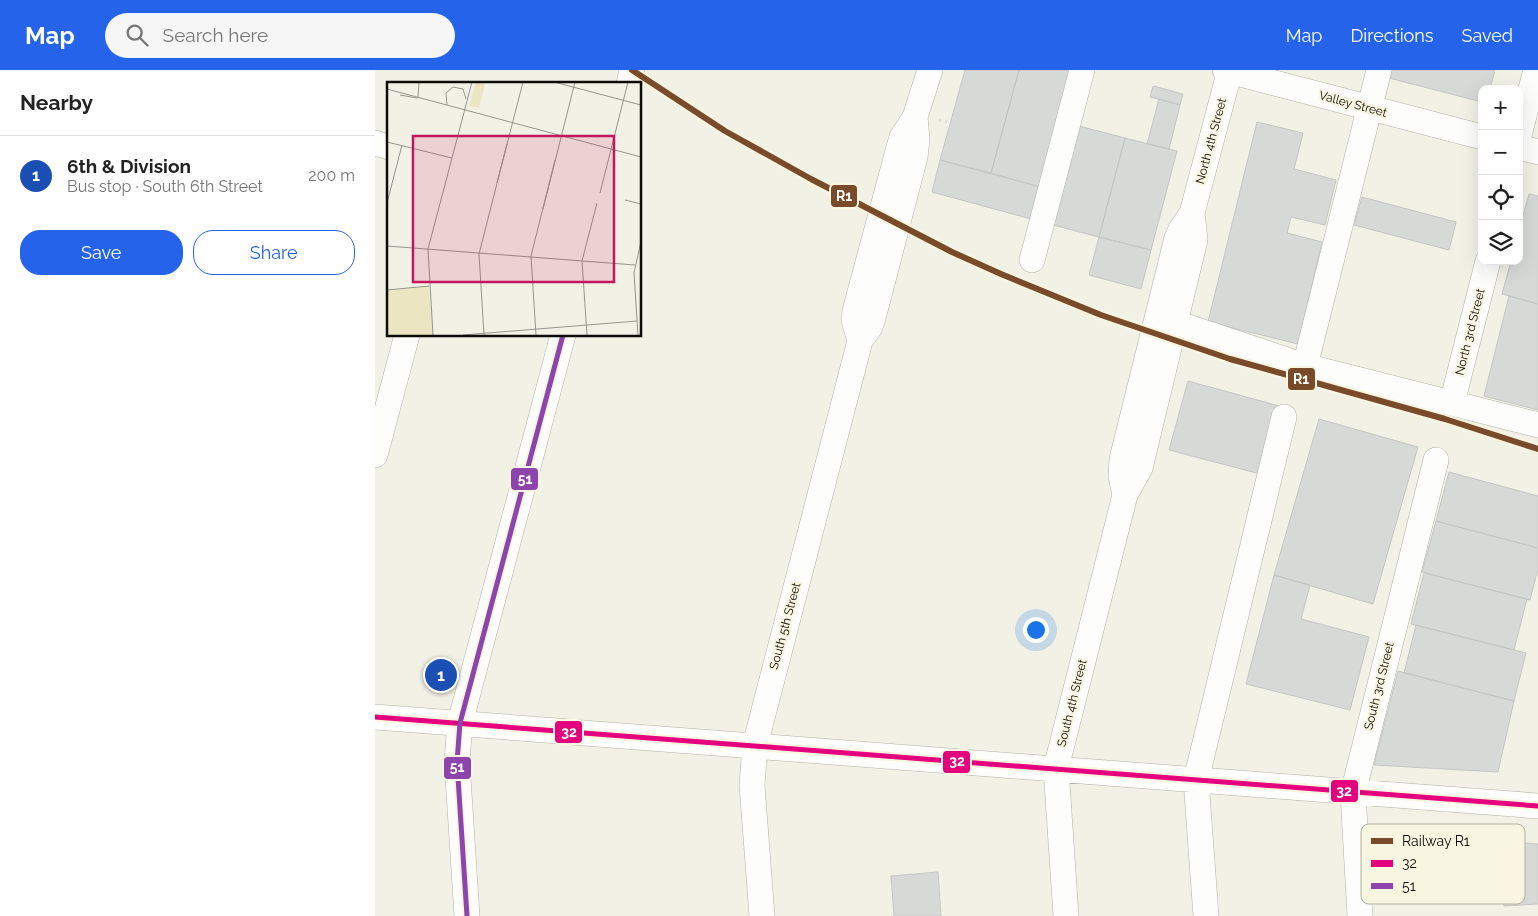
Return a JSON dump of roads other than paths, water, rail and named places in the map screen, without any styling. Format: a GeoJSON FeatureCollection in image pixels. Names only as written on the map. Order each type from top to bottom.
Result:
{"type":"FeatureCollection","features":[{"type":"Feature","properties":{"kind":"street"},"geometry":{"type":"LineString","coordinates":[[927,119],[930,70]]}},
{"type":"Feature","properties":{"kind":"street"},"geometry":{"type":"LineString","coordinates":[[1032,260],[1082,70]]}},
{"type":"Feature","properties":{"kind":"street","name":"Valley Street"},"geometry":{"type":"LineString","coordinates":[[1228,70],[1478,136]]}},
{"type":"Feature","properties":{"kind":"street","name":"North 4th Street"},"geometry":{"type":"LineString","coordinates":[[1153,334],[1177,238],[1192,213],[1228,70]]}},
{"type":"Feature","properties":{"kind":"street"},"geometry":{"type":"LineString","coordinates":[[1305,366],[1379,70]]}},
{"type":"Feature","properties":{"kind":"street"},"geometry":{"type":"LineString","coordinates":[[1520,130],[1536,70]]}},
{"type":"Feature","properties":{"kind":"street","name":"South 5th Street"},"geometry":{"type":"LineString","coordinates":[[860,341],[854,320],[855,311],[900,144],[927,119]]}},
{"type":"Feature","properties":{"kind":"street","name":"South 5th Street"},"geometry":{"type":"LineString","coordinates":[[762,916],[752,785],[755,745],[860,341],[871,322],[915,157],[917,139],[927,119]]}},
{"type":"Feature","properties":{"kind":"street"},"geometry":{"type":"LineString","coordinates":[[1523,148],[1538,152]]}},
{"type":"Feature","properties":{"kind":"street","name":"North 4th Street"},"geometry":{"type":"LineString","coordinates":[[1168,355],[1195,240],[1192,213]]}},
{"type":"Feature","properties":{"kind":"street","name":"North 3rd Street"},"geometry":{"type":"LineString","coordinates":[[1453,403],[1487,265]]}},
{"type":"Feature","properties":{"kind":"street"},"geometry":{"type":"LineString","coordinates":[[1176,324],[1305,366],[1538,425]]}},
{"type":"Feature","properties":{"kind":"street","name":"South 4th Street"},"geometry":{"type":"LineString","coordinates":[[1125,495],[1121,476],[1122,459],[1153,334]]}},
{"type":"Feature","properties":{"kind":"street"},"geometry":{"type":"LineString","coordinates":[[375,456],[407,336]]}},
{"type":"Feature","properties":{"kind":"street"},"geometry":{"type":"LineString","coordinates":[[467,916],[457,762],[460,723],[563,336]]}},
{"type":"Feature","properties":{"kind":"street","name":"South 4th Street"},"geometry":{"type":"LineString","coordinates":[[1066,916],[1056,768],[1125,495],[1141,468],[1168,355]]}},
{"type":"Feature","properties":{"kind":"street"},"geometry":{"type":"LineString","coordinates":[[1206,916],[1196,780],[1284,417]]}},
{"type":"Feature","properties":{"kind":"street","name":"South 3rd Street"},"geometry":{"type":"LineString","coordinates":[[1360,916],[1353,792],[1436,460]]}},
{"type":"Feature","properties":{"kind":"street"},"geometry":{"type":"LineString","coordinates":[[375,717],[1538,806]]}},
{"type":"Feature","properties":{"kind":"rail line","name":"R1"},"geometry":{"type":"LineString","coordinates":[[632,70],[725,131],[811,179],[952,252],[1001,274],[1101,315],[1230,359],[1445,419],[1538,449]]}},
{"type":"Feature","properties":{"kind":"place","name":"6th & Division"},"geometry":{"type":"Point","coordinates":[441,675]}}]}
